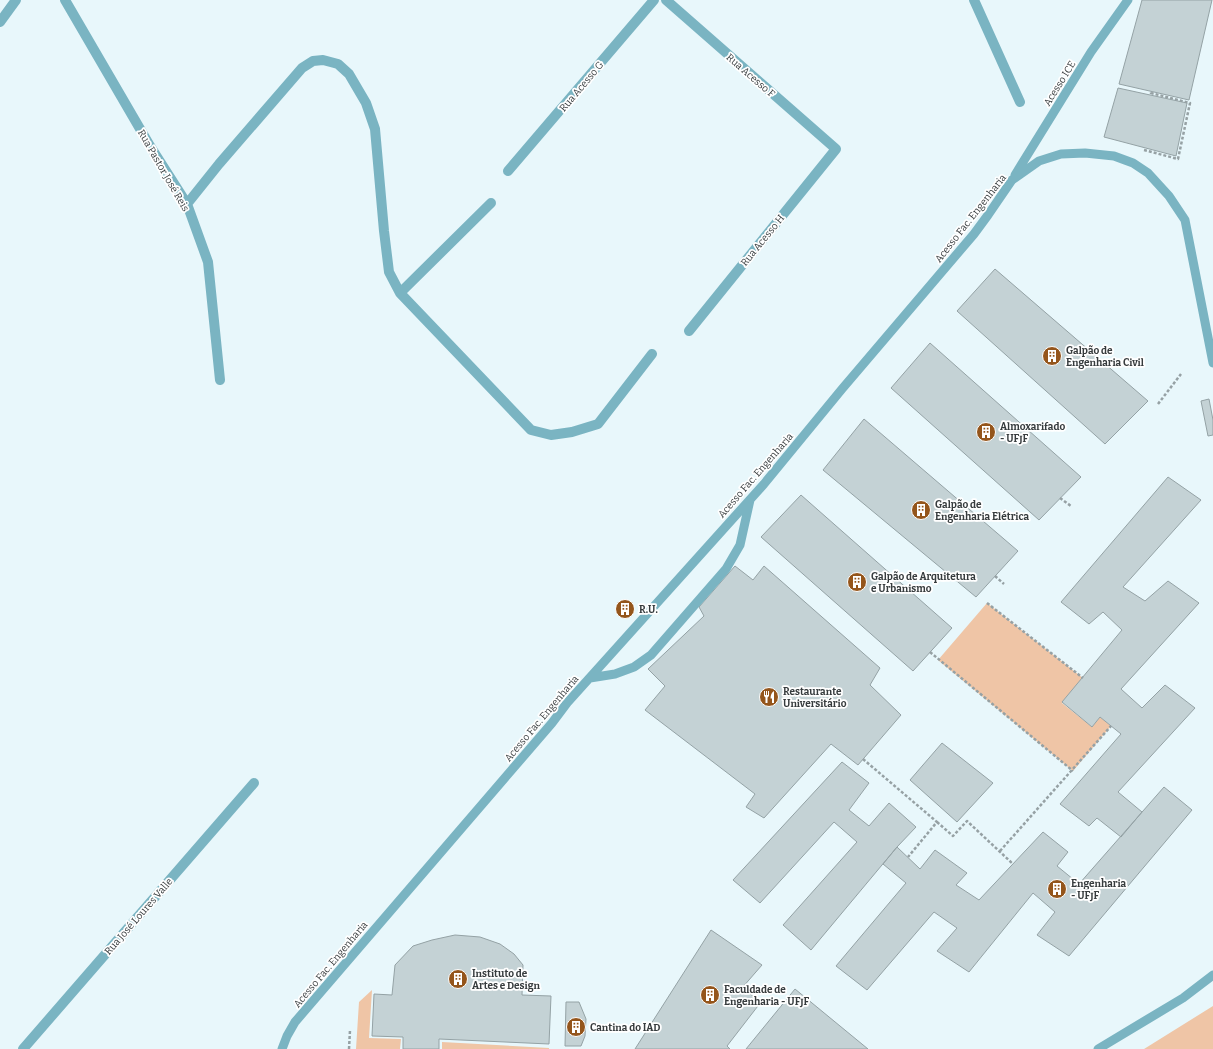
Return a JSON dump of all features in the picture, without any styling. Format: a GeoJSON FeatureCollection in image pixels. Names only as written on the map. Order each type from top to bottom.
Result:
{"type":"FeatureCollection","features":[{"type":"Feature","properties":{"kind":"street"},"geometry":{"type":"LineString","coordinates":[[0,22],[16,0]]}},
{"type":"Feature","properties":{"kind":"street","name":"Rua Pastor José Reis"},"geometry":{"type":"LineString","coordinates":[[65,0],[150,146],[186,204],[208,262],[220,380]]}},
{"type":"Feature","properties":{"kind":"street","name":"Rua Acesso G"},"geometry":{"type":"LineString","coordinates":[[508,171],[654,0]]}},
{"type":"Feature","properties":{"kind":"street","name":"Rua Acesso F"},"geometry":{"type":"LineString","coordinates":[[666,0],[836,149]]}},
{"type":"Feature","properties":{"kind":"street"},"geometry":{"type":"LineString","coordinates":[[974,0],[1020,102]]}},
{"type":"Feature","properties":{"kind":"street"},"geometry":{"type":"LineString","coordinates":[[186,204],[302,68],[313,62],[324,60],[338,64],[349,74],[366,103],[375,129],[389,272],[400,294],[531,430],[551,435],[572,432],[598,424],[652,354]]}},
{"type":"Feature","properties":{"kind":"street","name":"Rua Acesso H"},"geometry":{"type":"LineString","coordinates":[[689,331],[836,149]]}},
{"type":"Feature","properties":{"kind":"street"},"geometry":{"type":"LineString","coordinates":[[400,294],[491,203]]}},
{"type":"Feature","properties":{"kind":"street","name":"Rua José Loures Valle"},"geometry":{"type":"LineString","coordinates":[[22,1049],[254,783]]}},
{"type":"Feature","properties":{"kind":"lane","name":"Acesso ICE"},"geometry":{"type":"LineString","coordinates":[[1012,180],[1091,52],[1128,0]]}},
{"type":"Feature","properties":{"kind":"lane","name":"Acesso Fac. Engenharia"},"geometry":{"type":"LineString","coordinates":[[282,1049],[295,1022],[552,723],[567,703],[750,499],[974,234],[1012,180],[1039,161],[1061,154],[1085,153],[1114,156],[1133,162],[1148,173],[1164,190],[1185,220],[1213,363]]}},
{"type":"Feature","properties":{"kind":"lane"},"geometry":{"type":"LineString","coordinates":[[590,678],[615,674],[634,667],[650,655],[726,569],[740,545],[750,499]]}},
{"type":"Feature","properties":{"kind":"lane"},"geometry":{"type":"LineString","coordinates":[[1098,1049],[1183,998],[1213,975]]}},
{"type":"Feature","properties":{"kind":"path"},"geometry":{"type":"LineString","coordinates":[[1133,162],[1137,148],[1178,158],[1190,103],[1151,93],[1152,91]]}},
{"type":"Feature","properties":{"kind":"path"},"geometry":{"type":"LineString","coordinates":[[1158,404],[1181,374]]}},
{"type":"Feature","properties":{"kind":"path"},"geometry":{"type":"LineString","coordinates":[[1060,498],[1071,506]]}},
{"type":"Feature","properties":{"kind":"path"},"geometry":{"type":"LineString","coordinates":[[995,576],[1004,584]]}},
{"type":"Feature","properties":{"kind":"path"},"geometry":{"type":"LineString","coordinates":[[988,603],[1082,678]]}},
{"type":"Feature","properties":{"kind":"path"},"geometry":{"type":"LineString","coordinates":[[930,652],[1073,770]]}},
{"type":"Feature","properties":{"kind":"path"},"geometry":{"type":"LineString","coordinates":[[1000,851],[1112,726]]}},
{"type":"Feature","properties":{"kind":"path"},"geometry":{"type":"LineString","coordinates":[[864,759],[953,836],[967,820],[1013,864]]}},
{"type":"Feature","properties":{"kind":"path"},"geometry":{"type":"LineString","coordinates":[[908,857],[937,822]]}},
{"type":"Feature","properties":{"kind":"path"},"geometry":{"type":"LineString","coordinates":[[348,1049],[350,1030]]}},
{"type":"Feature","properties":{"kind":"shaded area"},"geometry":{"type":"Polygon","coordinates":[[[987,603],[1083,678],[1062,703],[1092,727],[1100,717],[1111,726],[1073,771],[938,660],[987,603]]]}},
{"type":"Feature","properties":{"kind":"shaded area"},"geometry":{"type":"Polygon","coordinates":[[[372,990],[369,1038],[401,1039],[400,1049],[356,1049],[359,1002],[372,990]]]}},
{"type":"Feature","properties":{"kind":"shaded area"},"geometry":{"type":"Polygon","coordinates":[[[1213,1006],[1213,1049],[1144,1049],[1213,1006]]]}},
{"type":"Feature","properties":{"kind":"shaded area"},"geometry":{"type":"Polygon","coordinates":[[[442,1042],[549,1048],[549,1049],[442,1049],[442,1042]]]}},
{"type":"Feature","properties":{"kind":"building"},"geometry":{"type":"Polygon","coordinates":[[[1142,0],[1212,0],[1189,100],[1119,84],[1142,0]]]}},
{"type":"Feature","properties":{"kind":"building"},"geometry":{"type":"Polygon","coordinates":[[[1118,88],[1187,103],[1176,156],[1104,137],[1118,88]]]}},
{"type":"Feature","properties":{"kind":"building","name":"Galpão de Engenharia Civil"},"geometry":{"type":"Polygon","coordinates":[[[995,269],[1148,401],[1105,444],[957,311],[995,269]]]}},
{"type":"Feature","properties":{"kind":"building","name":"Almoxarifado - UFJF"},"geometry":{"type":"Polygon","coordinates":[[[930,343],[1081,477],[1039,520],[891,388],[930,343]]]}},
{"type":"Feature","properties":{"kind":"building"},"geometry":{"type":"Polygon","coordinates":[[[1209,399],[1213,420],[1213,435],[1208,436],[1201,401],[1209,399]]]}},
{"type":"Feature","properties":{"kind":"building","name":"Galpão de Engenharia Elétrica"},"geometry":{"type":"Polygon","coordinates":[[[864,419],[1018,551],[976,597],[823,470],[864,419]]]}},
{"type":"Feature","properties":{"kind":"building"},"geometry":{"type":"Polygon","coordinates":[[[1168,477],[1201,500],[1123,587],[1145,601],[1168,581],[1199,603],[1121,689],[1142,708],[1165,685],[1195,708],[1118,792],[1142,812],[1121,837],[1097,818],[1089,826],[1060,804],[1121,734],[1100,717],[1092,727],[1062,702],[1122,630],[1103,612],[1089,624],[1061,602],[1168,477]]]}},
{"type":"Feature","properties":{"kind":"building","name":"Galpão de Arquitetura e Urbanismo"},"geometry":{"type":"Polygon","coordinates":[[[801,495],[952,628],[913,671],[761,537],[801,495]]]}},
{"type":"Feature","properties":{"kind":"building","name":"Restaurante Universitário"},"geometry":{"type":"Polygon","coordinates":[[[735,566],[753,580],[764,566],[880,668],[870,685],[901,715],[858,765],[831,744],[764,818],[746,807],[755,794],[645,710],[665,686],[648,669],[704,616],[699,607],[735,566]]]}},
{"type":"Feature","properties":{"kind":"building","name":"R.U."},"geometry":{"type":"Polygon","coordinates":[[[628,601],[633,606],[623,618],[617,613],[628,601]]]}},
{"type":"Feature","properties":{"kind":"building"},"geometry":{"type":"Polygon","coordinates":[[[942,743],[993,783],[957,822],[910,780],[942,743]]]}},
{"type":"Feature","properties":{"kind":"building"},"geometry":{"type":"Polygon","coordinates":[[[842,762],[869,783],[849,810],[869,826],[889,803],[916,827],[897,847],[811,950],[783,925],[857,842],[834,822],[760,903],[733,880],[842,762]]]}},
{"type":"Feature","properties":{"kind":"building","name":"Engenharia - UFJF"},"geometry":{"type":"Polygon","coordinates":[[[1164,787],[1192,810],[1069,956],[1037,935],[1055,912],[1033,893],[969,972],[937,951],[957,928],[934,912],[867,990],[836,966],[906,883],[883,864],[897,847],[920,869],[935,850],[967,873],[956,885],[979,900],[1043,832],[1068,852],[1057,866],[1079,884],[1164,787]]]}},
{"type":"Feature","properties":{"kind":"building","name":"Faculdade de Engenharia - UFJF"},"geometry":{"type":"Polygon","coordinates":[[[711,930],[762,965],[742,988],[761,1002],[727,1046],[730,1049],[635,1049],[711,930]]]}},
{"type":"Feature","properties":{"kind":"building","name":"Instituto de Artes e Design"},"geometry":{"type":"Polygon","coordinates":[[[455,935],[480,937],[500,944],[514,954],[523,965],[522,995],[551,996],[549,1044],[439,1039],[439,1049],[403,1049],[403,1037],[372,1036],[374,994],[392,995],[395,965],[413,946],[455,935]]]}},
{"type":"Feature","properties":{"kind":"building"},"geometry":{"type":"Polygon","coordinates":[[[795,989],[868,1049],[746,1049],[795,989]]]}},
{"type":"Feature","properties":{"kind":"building","name":"Cantina do IAD"},"geometry":{"type":"Polygon","coordinates":[[[566,1002],[579,1002],[586,1019],[585,1036],[581,1046],[565,1046],[566,1002]]]}},
{"type":"Feature","properties":{"kind":"place","name":"Galpão de Engenharia Civil"},"geometry":{"type":"Point","coordinates":[1052,356]}},
{"type":"Feature","properties":{"kind":"place","name":"Almoxarifado - UFJF"},"geometry":{"type":"Point","coordinates":[986,432]}},
{"type":"Feature","properties":{"kind":"place","name":"Galpão de Engenharia Elétrica"},"geometry":{"type":"Point","coordinates":[921,510]}},
{"type":"Feature","properties":{"kind":"place","name":"Galpão de Arquitetura e Urbanismo"},"geometry":{"type":"Point","coordinates":[857,582]}},
{"type":"Feature","properties":{"kind":"place","name":"R.U."},"geometry":{"type":"Point","coordinates":[625,609]}},
{"type":"Feature","properties":{"kind":"place","name":"Restaurante Universitário"},"geometry":{"type":"Point","coordinates":[769,697]}},
{"type":"Feature","properties":{"kind":"place","name":"Engenharia - UFJF"},"geometry":{"type":"Point","coordinates":[1057,889]}},
{"type":"Feature","properties":{"kind":"place","name":"Instituto de Artes e Design"},"geometry":{"type":"Point","coordinates":[458,979]}},
{"type":"Feature","properties":{"kind":"place","name":"Faculdade de Engenharia - UFJF"},"geometry":{"type":"Point","coordinates":[710,995]}},
{"type":"Feature","properties":{"kind":"place","name":"Cantina do IAD"},"geometry":{"type":"Point","coordinates":[576,1027]}}]}
